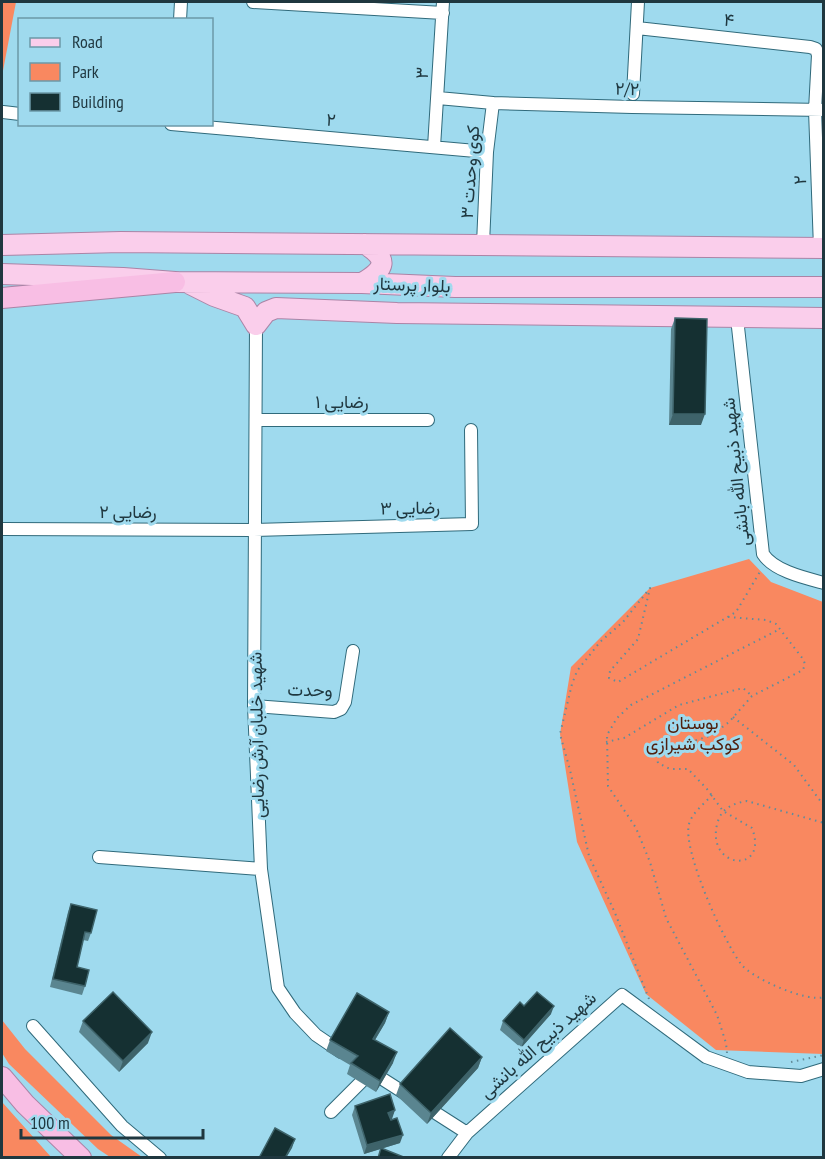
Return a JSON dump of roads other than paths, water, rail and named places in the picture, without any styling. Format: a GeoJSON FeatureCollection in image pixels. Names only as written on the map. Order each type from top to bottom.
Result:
{"type":"FeatureCollection","features":[{"type":"Feature","properties":{"kind":"highway"},"geometry":{"type":"LineString","coordinates":[[2,298],[181,282]]}},
{"type":"Feature","properties":{"kind":"highway"},"geometry":{"type":"LineString","coordinates":[[2,1077],[25,1104],[81,1158]]}},
{"type":"Feature","properties":{"kind":"main road"},"geometry":{"type":"LineString","coordinates":[[2,245],[121,242],[822,248]]}},
{"type":"Feature","properties":{"kind":"main road"},"geometry":{"type":"LineString","coordinates":[[362,283],[374,276],[380,269],[381,263],[381,257],[377,252],[364,244]]}},
{"type":"Feature","properties":{"kind":"main road"},"geometry":{"type":"LineString","coordinates":[[404,244],[393,267],[407,285]]}},
{"type":"Feature","properties":{"kind":"main road","name":"بلوار پرستار"},"geometry":{"type":"LineString","coordinates":[[2,274],[181,282],[362,283],[455,287],[824,287]]}},
{"type":"Feature","properties":{"kind":"main road"},"geometry":{"type":"LineString","coordinates":[[181,282],[245,307],[256,325],[266,312],[276,308],[397,313],[610,316],[645,314],[703,318],[824,318]]}},
{"type":"Feature","properties":{"kind":"main road"},"geometry":{"type":"LineString","coordinates":[[645,314],[673,287],[703,318]]}},
{"type":"Feature","properties":{"kind":"street"},"geometry":{"type":"LineString","coordinates":[[180,18],[181,2]]}},
{"type":"Feature","properties":{"kind":"street"},"geometry":{"type":"LineString","coordinates":[[253,2],[443,7]]}},
{"type":"Feature","properties":{"kind":"street"},"geometry":{"type":"LineString","coordinates":[[633,94],[638,2]]}},
{"type":"Feature","properties":{"kind":"street","name":"۳"},"geometry":{"type":"LineString","coordinates":[[434,147],[443,7]]}},
{"type":"Feature","properties":{"kind":"street","name":"۴"},"geometry":{"type":"LineString","coordinates":[[638,28],[816,49]]}},
{"type":"Feature","properties":{"kind":"street","name":"۲"},"geometry":{"type":"LineString","coordinates":[[816,49],[818,55],[822,248]]}},
{"type":"Feature","properties":{"kind":"street","name":"۲/۲"},"geometry":{"type":"LineString","coordinates":[[438,99],[493,103],[819,110]]}},
{"type":"Feature","properties":{"kind":"street","name":"کوی وحدت ۳"},"geometry":{"type":"LineString","coordinates":[[483,244],[487,152],[493,103]]}},
{"type":"Feature","properties":{"kind":"street"},"geometry":{"type":"LineString","coordinates":[[3,112],[18,114]]}},
{"type":"Feature","properties":{"kind":"street","name":"۲"},"geometry":{"type":"LineString","coordinates":[[185,126],[487,152]]}},
{"type":"Feature","properties":{"kind":"street","name":"شهید ذبیح الله بانشی"},"geometry":{"type":"LineString","coordinates":[[737,318],[763,554],[767,560],[805,578],[824,583]]}},
{"type":"Feature","properties":{"kind":"street","name":"شهید خلبان آرش رضایی"},"geometry":{"type":"LineString","coordinates":[[256,325],[254,705],[261,869],[278,988],[295,1013],[316,1035],[467,1133]]}},
{"type":"Feature","properties":{"kind":"street","name":"رضایی ۱"},"geometry":{"type":"LineString","coordinates":[[256,420],[429,420]]}},
{"type":"Feature","properties":{"kind":"street","name":"رضایی ۳"},"geometry":{"type":"LineString","coordinates":[[254,530],[472,524],[471,430]]}},
{"type":"Feature","properties":{"kind":"street","name":"رضایی ۲"},"geometry":{"type":"LineString","coordinates":[[2,529],[254,530]]}},
{"type":"Feature","properties":{"kind":"street","name":"وحدت"},"geometry":{"type":"LineString","coordinates":[[254,705],[334,712],[341,709],[345,702],[353,651]]}},
{"type":"Feature","properties":{"kind":"street"},"geometry":{"type":"LineString","coordinates":[[99,856],[261,869]]}},
{"type":"Feature","properties":{"kind":"street","name":"شهید ذبیح الله بانشی"},"geometry":{"type":"LineString","coordinates":[[448,1158],[467,1133],[622,995],[706,1057],[748,1072],[801,1076],[824,1069]]}},
{"type":"Feature","properties":{"kind":"street"},"geometry":{"type":"LineString","coordinates":[[33,1026],[122,1126],[160,1158]]}},
{"type":"Feature","properties":{"kind":"street"},"geometry":{"type":"LineString","coordinates":[[331,1112],[362,1066]]}},
{"type":"Feature","properties":{"kind":"park label","name":"بوستان کوکب شیرازی"},"geometry":{"type":"Point","coordinates":[693,733]}}]}
